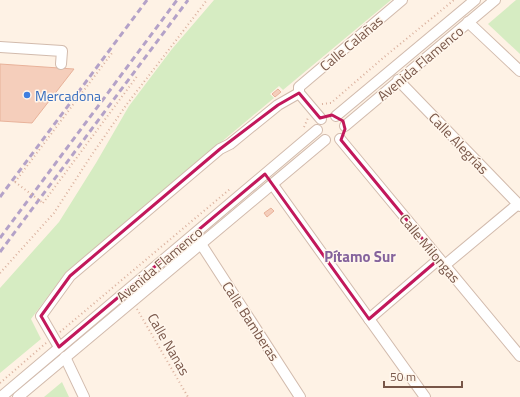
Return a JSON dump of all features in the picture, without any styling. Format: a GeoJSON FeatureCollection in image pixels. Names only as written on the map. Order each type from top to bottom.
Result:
{"type":"FeatureCollection","features":[{"type":"Feature","properties":{"kind":"street","name":"Calle Calañas"},"geometry":{"type":"LineString","coordinates":[[52,338],[40,316],[70,276],[220,149],[230,144],[278,104],[299,90],[402,0]]}},
{"type":"Feature","properties":{"kind":"street","name":"Avenida Flamenco"},"geometry":{"type":"LineString","coordinates":[[336,116],[475,0]]}},
{"type":"Feature","properties":{"kind":"street","name":"Avenida Flamenco"},"geometry":{"type":"LineString","coordinates":[[345,126],[495,0]]}},
{"type":"Feature","properties":{"kind":"street"},"geometry":{"type":"LineString","coordinates":[[468,22],[520,71]]}},
{"type":"Feature","properties":{"kind":"street"},"geometry":{"type":"LineString","coordinates":[[0,47],[62,51],[61,64]]}},
{"type":"Feature","properties":{"kind":"street","name":"Calle Alegrías"},"geometry":{"type":"LineString","coordinates":[[398,80],[519,205]]}},
{"type":"Feature","properties":{"kind":"street"},"geometry":{"type":"LineString","coordinates":[[299,90],[321,119]]}},
{"type":"Feature","properties":{"kind":"street"},"geometry":{"type":"LineString","coordinates":[[328,115],[336,116],[343,121],[345,126],[344,133],[340,139],[333,142],[321,138],[318,130],[321,119],[328,115]]}},
{"type":"Feature","properties":{"kind":"street","name":"Avenida Flamenco"},"geometry":{"type":"LineString","coordinates":[[1,397],[318,130]]}},
{"type":"Feature","properties":{"kind":"street","name":"Calle Milongas"},"geometry":{"type":"LineString","coordinates":[[340,139],[520,356]]}},
{"type":"Feature","properties":{"kind":"street","name":"Avenida Flamenco"},"geometry":{"type":"LineString","coordinates":[[18,397],[325,140]]}},
{"type":"Feature","properties":{"kind":"street"},"geometry":{"type":"LineString","coordinates":[[273,185],[425,397]]}},
{"type":"Feature","properties":{"kind":"street"},"geometry":{"type":"LineString","coordinates":[[369,319],[442,262],[519,205]]}},
{"type":"Feature","properties":{"kind":"street","name":"Calle Bamberas"},"geometry":{"type":"LineString","coordinates":[[201,244],[300,397]]}},
{"type":"Feature","properties":{"kind":"street"},"geometry":{"type":"LineString","coordinates":[[52,338],[59,348]]}},
{"type":"Feature","properties":{"kind":"street"},"geometry":{"type":"LineString","coordinates":[[65,357],[84,397]]}},
{"type":"Feature","properties":{"kind":"path"},"geometry":{"type":"LineString","coordinates":[[0,273],[54,213],[127,104],[207,0]]}},
{"type":"Feature","properties":{"kind":"path"},"geometry":{"type":"LineString","coordinates":[[304,127],[308,116],[314,110],[320,105],[331,103],[454,0]]}},
{"type":"Feature","properties":{"kind":"path"},"geometry":{"type":"LineString","coordinates":[[112,53],[15,182],[43,203],[138,76]]}},
{"type":"Feature","properties":{"kind":"path"},"geometry":{"type":"LineString","coordinates":[[0,383],[230,188]]}},
{"type":"Feature","properties":{"kind":"path","name":"Calle Nanas"},"geometry":{"type":"LineString","coordinates":[[133,301],[188,397]]}},
{"type":"Feature","properties":{"kind":"highlighted area"},"geometry":{"type":"Polygon","coordinates":[[[299,93],[320,118],[332,115],[343,121],[345,129],[341,140],[439,259],[369,319],[265,174],[59,347],[41,316],[70,276],[220,149],[278,105],[299,93]]]}},
{"type":"Feature","properties":{"kind":"green space"},"geometry":{"type":"Polygon","coordinates":[[[214,0],[391,0],[283,90],[279,86],[270,94],[274,98],[66,272],[31,319],[41,339],[0,373],[0,288],[59,222],[129,106],[172,49],[214,0]]]}},
{"type":"Feature","properties":{"kind":"green space"},"geometry":{"type":"Polygon","coordinates":[[[516,0],[520,0],[520,54],[488,24],[516,0]]]}},
{"type":"Feature","properties":{"kind":"green space"},"geometry":{"type":"Polygon","coordinates":[[[62,382],[69,397],[44,397],[62,382]]]}},
{"type":"Feature","properties":{"kind":"building","name":"Mercadona"},"geometry":{"type":"Polygon","coordinates":[[[0,64],[74,69],[32,123],[0,121],[0,64]]]}},
{"type":"Feature","properties":{"kind":"building"},"geometry":{"type":"Polygon","coordinates":[[[278,89],[281,92],[275,97],[272,94],[278,89]]]}},
{"type":"Feature","properties":{"kind":"building"},"geometry":{"type":"Polygon","coordinates":[[[271,208],[274,211],[267,217],[264,213],[271,208]]]}},
{"type":"Feature","properties":{"kind":"railway"},"geometry":{"type":"LineString","coordinates":[[0,197],[147,0]]}},
{"type":"Feature","properties":{"kind":"railway"},"geometry":{"type":"LineString","coordinates":[[0,238],[177,0]]}},
{"type":"Feature","properties":{"kind":"railway"},"geometry":{"type":"LineString","coordinates":[[0,252],[188,0]]}},
{"type":"Feature","properties":{"kind":"place","name":"Mercadona"},"geometry":{"type":"Point","coordinates":[27,95]}},
{"type":"Feature","properties":{"kind":"district","name":"Pítamo Sur"},"geometry":{"type":"Point","coordinates":[360,256]}}]}
